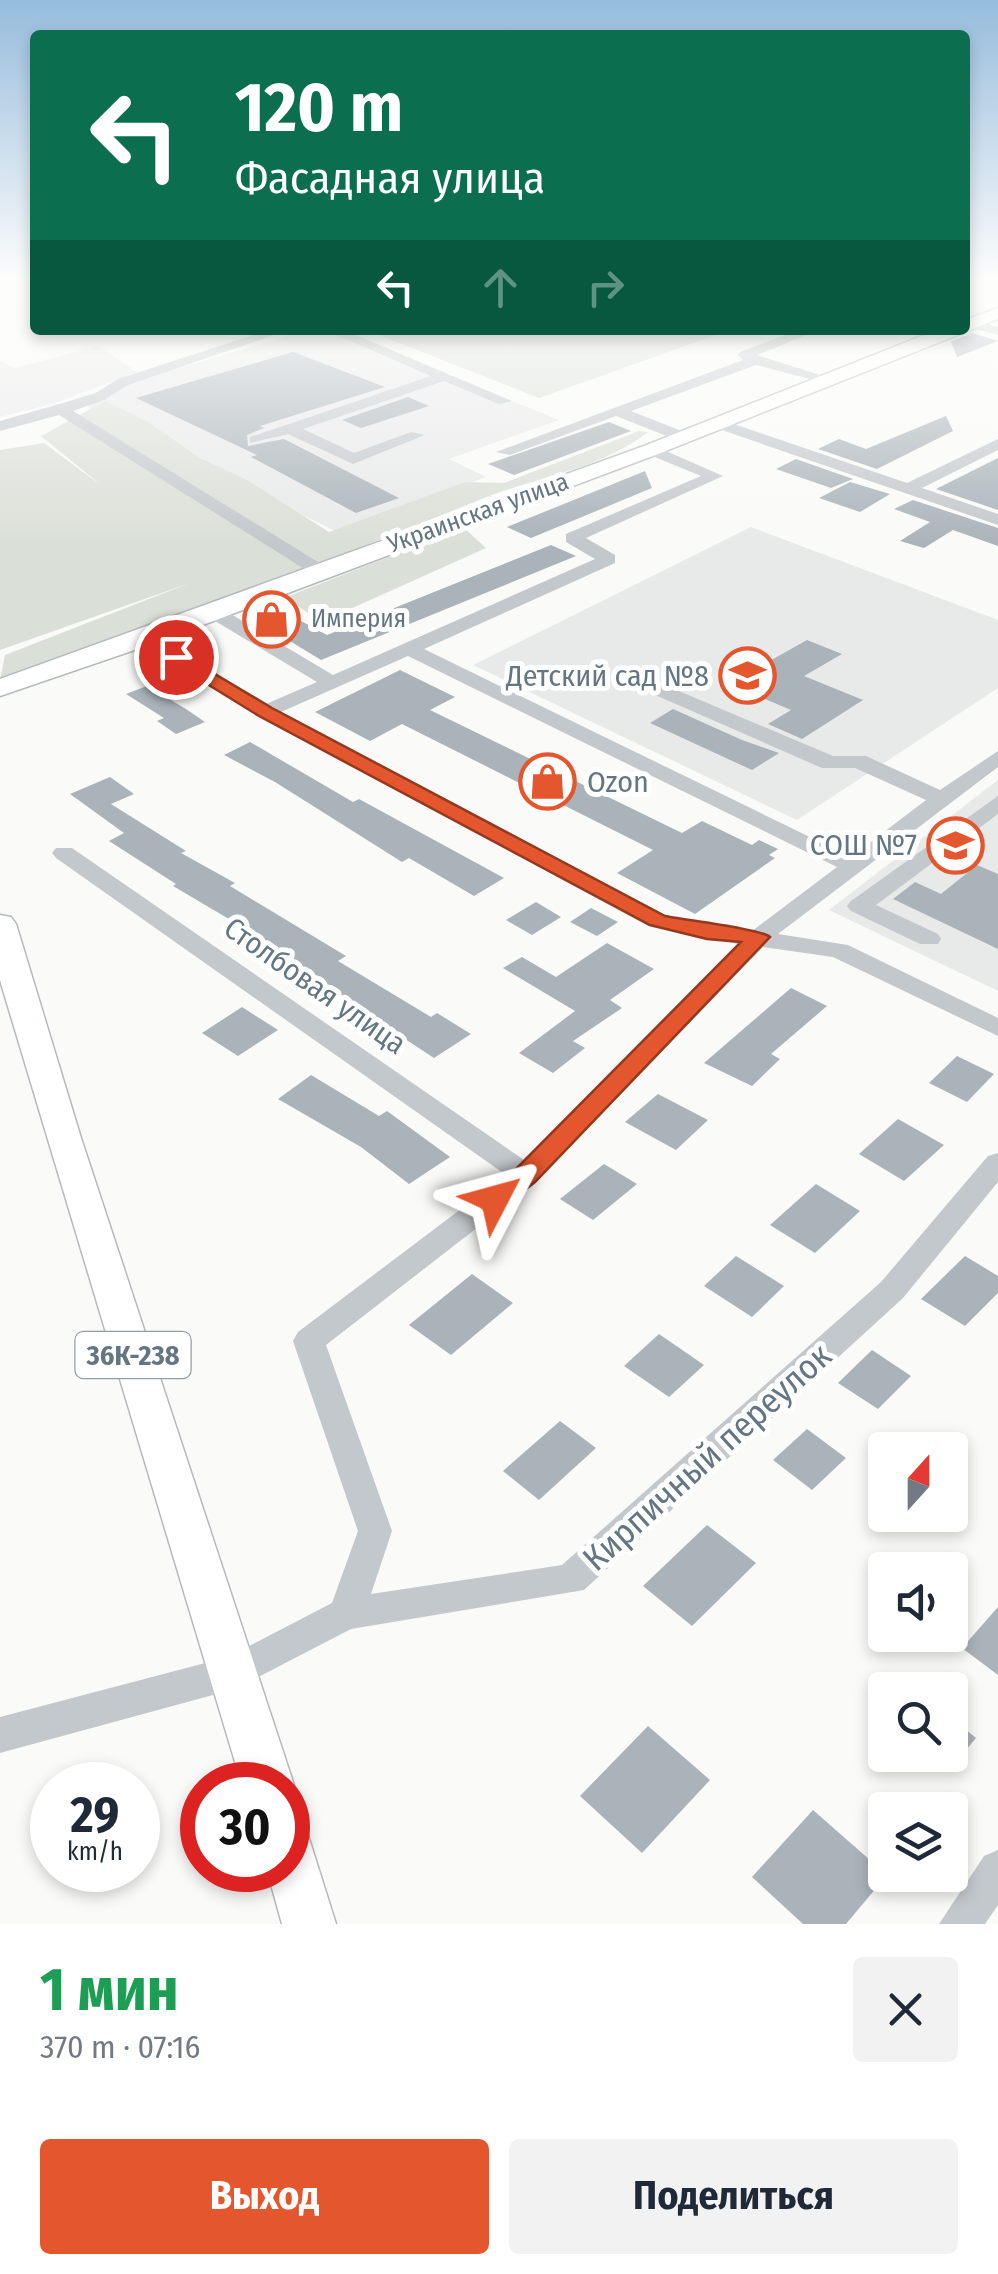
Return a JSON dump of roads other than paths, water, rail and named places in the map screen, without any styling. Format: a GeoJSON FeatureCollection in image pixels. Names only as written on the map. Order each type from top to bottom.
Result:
{"type":"FeatureCollection","features":[{"type":"Feature","properties":{"kind":"main road","name":"Украинская улица"},"geometry":{"type":"LineString","coordinates":[[0,688],[146,638],[651,450],[860,367]]}},
{"type":"Feature","properties":{"kind":"main road","name":"36К-238"},"geometry":{"type":"LineString","coordinates":[[0,924],[63,1138],[261,1762]]}},
{"type":"Feature","properties":{"kind":"main road"},"geometry":{"type":"LineString","coordinates":[[300,1892],[309,1924]]}},
{"type":"Feature","properties":{"kind":"street"},"geometry":{"type":"LineString","coordinates":[[0,426],[61,410],[98,397],[123,382],[170,367]]}},
{"type":"Feature","properties":{"kind":"street"},"geometry":{"type":"LineString","coordinates":[[422,367],[504,401]]}},
{"type":"Feature","properties":{"kind":"street"},"geometry":{"type":"LineString","coordinates":[[504,452],[738,367]]}},
{"type":"Feature","properties":{"kind":"street"},"geometry":{"type":"LineString","coordinates":[[778,367],[824,381]]}},
{"type":"Feature","properties":{"kind":"street"},"geometry":{"type":"LineString","coordinates":[[256,440],[444,376]]}},
{"type":"Feature","properties":{"kind":"street"},"geometry":{"type":"LineString","coordinates":[[61,410],[320,571]]}},
{"type":"Feature","properties":{"kind":"street"},"geometry":{"type":"LineString","coordinates":[[618,411],[683,436]]}},
{"type":"Feature","properties":{"kind":"street"},"geometry":{"type":"LineString","coordinates":[[716,423],[998,520]]}},
{"type":"Feature","properties":{"kind":"street"},"geometry":{"type":"LineString","coordinates":[[289,428],[353,459],[417,435]]}},
{"type":"Feature","properties":{"kind":"street"},"geometry":{"type":"LineString","coordinates":[[908,489],[998,444]]}},
{"type":"Feature","properties":{"kind":"street"},"geometry":{"type":"LineString","coordinates":[[266,712],[609,559],[572,538],[715,476],[651,450]]}},
{"type":"Feature","properties":{"kind":"street"},"geometry":{"type":"LineString","coordinates":[[212,611],[332,683]]}},
{"type":"Feature","properties":{"kind":"street"},"geometry":{"type":"LineString","coordinates":[[146,638],[266,712],[658,921],[707,932],[839,950],[998,1028]]}},
{"type":"Feature","properties":{"kind":"street"},"geometry":{"type":"LineString","coordinates":[[408,649],[850,865]]}},
{"type":"Feature","properties":{"kind":"street"},"geometry":{"type":"LineString","coordinates":[[660,690],[830,763],[858,761],[941,798]]}},
{"type":"Feature","properties":{"kind":"street"},"geometry":{"type":"LineString","coordinates":[[346,1614],[376,1531],[310,1341],[526,1175],[759,937],[998,757]]}},
{"type":"Feature","properties":{"kind":"street"},"geometry":{"type":"LineString","coordinates":[[929,939],[859,906],[998,803]]}},
{"type":"Feature","properties":{"kind":"street","name":"Столбовая улица"},"geometry":{"type":"LineString","coordinates":[[64,853],[526,1175]]}},
{"type":"Feature","properties":{"kind":"street","name":"Кирпичный переулок"},"geometry":{"type":"LineString","coordinates":[[0,1735],[235,1672],[346,1614],[572,1578],[892,1290],[998,1162]]}},
{"type":"Feature","properties":{"kind":"street"},"geometry":{"type":"LineString","coordinates":[[960,1924],[998,1870]]}},
{"type":"Feature","properties":{"kind":"place","name":"Империя"},"geometry":{"type":"Point","coordinates":[272,619]}},
{"type":"Feature","properties":{"kind":"place","name":"Детский сад №8"},"geometry":{"type":"Point","coordinates":[748,676]}},
{"type":"Feature","properties":{"kind":"place","name":"Ozon"},"geometry":{"type":"Point","coordinates":[548,782]}},
{"type":"Feature","properties":{"kind":"place","name":"СОШ №7"},"geometry":{"type":"Point","coordinates":[956,845]}}]}
